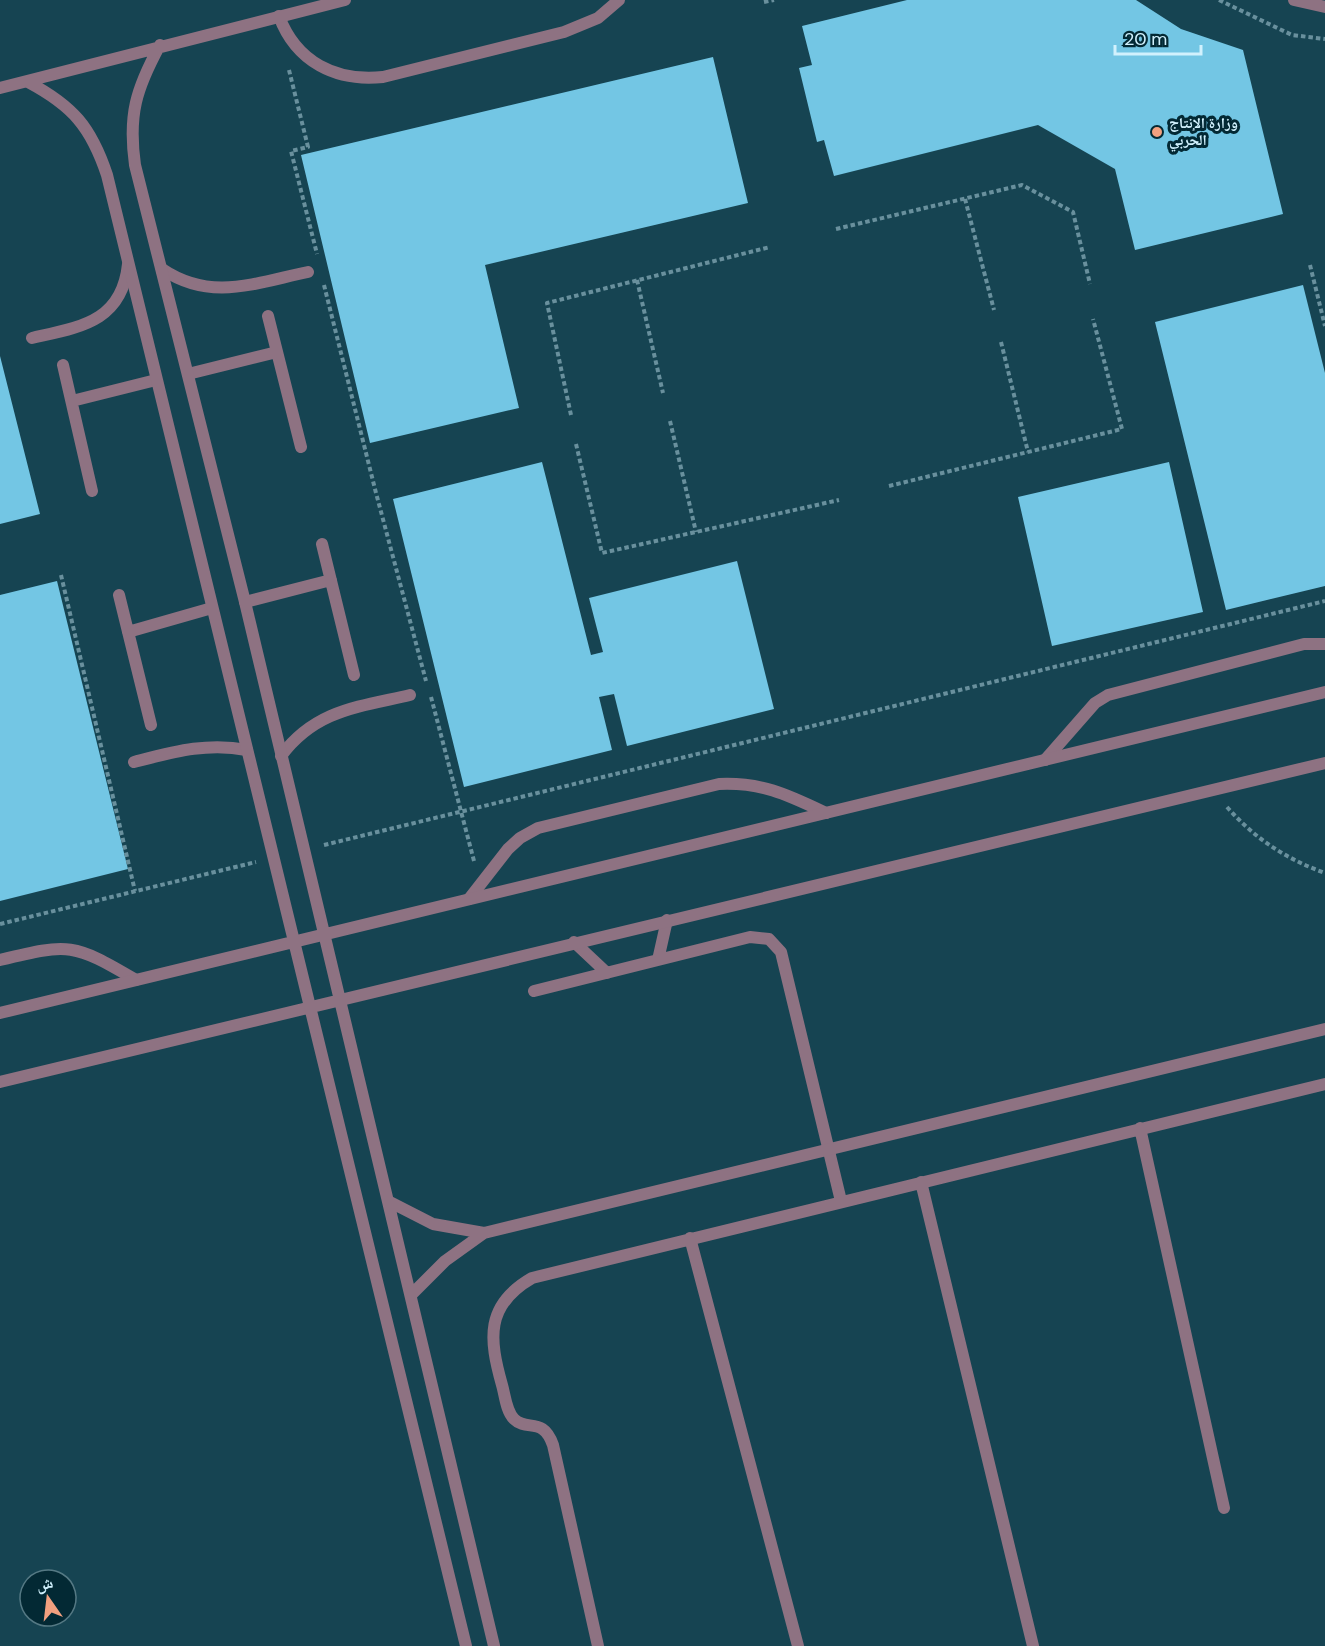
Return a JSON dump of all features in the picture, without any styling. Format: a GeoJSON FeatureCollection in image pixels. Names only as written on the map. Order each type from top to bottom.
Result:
{"type":"FeatureCollection","features":[{"type":"Feature","properties":{"kind":"street"},"geometry":{"type":"LineString","coordinates":[[0,88],[160,45],[345,0]]}},
{"type":"Feature","properties":{"kind":"street"},"geometry":{"type":"LineString","coordinates":[[279,16],[290,38],[312,62],[327,71],[364,79],[564,32],[598,18],[619,0]]}},
{"type":"Feature","properties":{"kind":"street"},"geometry":{"type":"LineString","coordinates":[[1294,0],[1325,7]]}},
{"type":"Feature","properties":{"kind":"street"},"geometry":{"type":"LineString","coordinates":[[160,45],[144,75],[134,104],[131,135],[135,165],[245,602],[494,1646]]}},
{"type":"Feature","properties":{"kind":"street"},"geometry":{"type":"LineString","coordinates":[[28,82],[57,97],[80,119],[97,146],[128,262],[466,1646]]}},
{"type":"Feature","properties":{"kind":"street"},"geometry":{"type":"LineString","coordinates":[[32,338],[77,327],[103,315],[122,291],[128,262]]}},
{"type":"Feature","properties":{"kind":"street"},"geometry":{"type":"LineString","coordinates":[[162,269],[190,284],[223,289],[308,272]]}},
{"type":"Feature","properties":{"kind":"street"},"geometry":{"type":"LineString","coordinates":[[268,316],[301,447]]}},
{"type":"Feature","properties":{"kind":"street"},"geometry":{"type":"LineString","coordinates":[[188,374],[277,352]]}},
{"type":"Feature","properties":{"kind":"street"},"geometry":{"type":"LineString","coordinates":[[63,365],[92,491]]}},
{"type":"Feature","properties":{"kind":"street"},"geometry":{"type":"LineString","coordinates":[[72,401],[156,380]]}},
{"type":"Feature","properties":{"kind":"street"},"geometry":{"type":"LineString","coordinates":[[322,544],[354,675]]}},
{"type":"Feature","properties":{"kind":"street"},"geometry":{"type":"LineString","coordinates":[[245,602],[331,580]]}},
{"type":"Feature","properties":{"kind":"street"},"geometry":{"type":"LineString","coordinates":[[119,595],[151,725]]}},
{"type":"Feature","properties":{"kind":"street"},"geometry":{"type":"LineString","coordinates":[[128,632],[212,608]]}},
{"type":"Feature","properties":{"kind":"street"},"geometry":{"type":"LineString","coordinates":[[1045,760],[1095,703],[1108,694],[1304,644],[1325,644]]}},
{"type":"Feature","properties":{"kind":"street"},"geometry":{"type":"LineString","coordinates":[[0,1014],[1325,692]]}},
{"type":"Feature","properties":{"kind":"street"},"geometry":{"type":"LineString","coordinates":[[281,756],[303,730],[317,721],[343,711],[410,695]]}},
{"type":"Feature","properties":{"kind":"street"},"geometry":{"type":"LineString","coordinates":[[134,762],[198,746],[214,745],[246,750]]}},
{"type":"Feature","properties":{"kind":"street"},"geometry":{"type":"LineString","coordinates":[[0,1082],[1325,763]]}},
{"type":"Feature","properties":{"kind":"street"},"geometry":{"type":"LineString","coordinates":[[469,899],[508,849],[520,838],[538,828],[719,784],[745,783],[762,786],[825,813]]}},
{"type":"Feature","properties":{"kind":"street"},"geometry":{"type":"LineString","coordinates":[[658,960],[667,920]]}},
{"type":"Feature","properties":{"kind":"street"},"geometry":{"type":"LineString","coordinates":[[534,991],[750,937],[769,939],[781,952],[841,1201]]}},
{"type":"Feature","properties":{"kind":"street"},"geometry":{"type":"LineString","coordinates":[[574,942],[607,973]]}},
{"type":"Feature","properties":{"kind":"street"},"geometry":{"type":"LineString","coordinates":[[0,960],[45,949],[66,947],[98,958],[136,980]]}},
{"type":"Feature","properties":{"kind":"street"},"geometry":{"type":"LineString","coordinates":[[411,1295],[445,1261],[484,1233],[1325,1029]]}},
{"type":"Feature","properties":{"kind":"street"},"geometry":{"type":"LineString","coordinates":[[598,1646],[553,1445],[545,1430],[516,1421],[512,1417],[492,1346],[496,1318],[510,1294],[532,1278],[1325,1084]]}},
{"type":"Feature","properties":{"kind":"street"},"geometry":{"type":"LineString","coordinates":[[1140,1128],[1224,1508]]}},
{"type":"Feature","properties":{"kind":"street"},"geometry":{"type":"LineString","coordinates":[[921,1182],[1033,1646]]}},
{"type":"Feature","properties":{"kind":"street"},"geometry":{"type":"LineString","coordinates":[[388,1201],[433,1224],[484,1233]]}},
{"type":"Feature","properties":{"kind":"street"},"geometry":{"type":"LineString","coordinates":[[690,1238],[798,1646]]}},
{"type":"Feature","properties":{"kind":"path"},"geometry":{"type":"LineString","coordinates":[[764,2],[774,0]]}},
{"type":"Feature","properties":{"kind":"path"},"geometry":{"type":"LineString","coordinates":[[1219,0],[1292,35],[1325,39]]}},
{"type":"Feature","properties":{"kind":"path"},"geometry":{"type":"LineString","coordinates":[[287,60],[308,147],[291,151],[317,256]]}},
{"type":"Feature","properties":{"kind":"path"},"geometry":{"type":"LineString","coordinates":[[836,229],[1022,185],[1073,212],[1090,284]]}},
{"type":"Feature","properties":{"kind":"path"},"geometry":{"type":"LineString","coordinates":[[965,199],[994,310]]}},
{"type":"Feature","properties":{"kind":"path"},"geometry":{"type":"LineString","coordinates":[[571,415],[547,303],[770,247]]}},
{"type":"Feature","properties":{"kind":"path"},"geometry":{"type":"LineString","coordinates":[[1310,265],[1325,326]]}},
{"type":"Feature","properties":{"kind":"path"},"geometry":{"type":"LineString","coordinates":[[323,279],[376,493],[480,885]]}},
{"type":"Feature","properties":{"kind":"path"},"geometry":{"type":"LineString","coordinates":[[637,280],[663,393]]}},
{"type":"Feature","properties":{"kind":"path"},"geometry":{"type":"LineString","coordinates":[[889,486],[1122,429],[1093,319]]}},
{"type":"Feature","properties":{"kind":"path"},"geometry":{"type":"LineString","coordinates":[[1000,342],[1028,452]]}},
{"type":"Feature","properties":{"kind":"path"},"geometry":{"type":"LineString","coordinates":[[670,422],[696,532]]}},
{"type":"Feature","properties":{"kind":"path"},"geometry":{"type":"LineString","coordinates":[[576,444],[602,553],[839,500]]}},
{"type":"Feature","properties":{"kind":"path"},"geometry":{"type":"LineString","coordinates":[[61,575],[135,891]]}},
{"type":"Feature","properties":{"kind":"path"},"geometry":{"type":"LineString","coordinates":[[303,850],[1325,601]]}},
{"type":"Feature","properties":{"kind":"path"},"geometry":{"type":"LineString","coordinates":[[1214,790],[1227,808],[1262,840],[1281,854],[1325,873]]}},
{"type":"Feature","properties":{"kind":"path"},"geometry":{"type":"LineString","coordinates":[[0,924],[272,858]]}},
{"type":"Feature","properties":{"kind":"building","name":"وزارة الإنتاج الحربي"},"geometry":{"type":"Polygon","coordinates":[[[907,0],[1136,0],[1181,29],[1243,50],[1283,214],[1135,250],[1115,169],[1038,125],[834,176],[824,140],[817,142],[799,68],[812,65],[802,26],[907,0]]]}},
{"type":"Feature","properties":{"kind":"building"},"geometry":{"type":"Polygon","coordinates":[[[713,57],[748,203],[485,265],[519,408],[370,443],[301,155],[713,57]]]}},
{"type":"Feature","properties":{"kind":"building"},"geometry":{"type":"Polygon","coordinates":[[[1303,285],[1325,373],[1325,586],[1226,610],[1155,322],[1303,285]]]}},
{"type":"Feature","properties":{"kind":"building"},"geometry":{"type":"Polygon","coordinates":[[[0,356],[40,514],[0,524],[0,356]]]}},
{"type":"Feature","properties":{"kind":"building"},"geometry":{"type":"Polygon","coordinates":[[[542,462],[591,655],[603,652],[589,598],[737,561],[774,709],[627,746],[614,694],[599,697],[612,750],[464,787],[393,499],[542,462]]]}},
{"type":"Feature","properties":{"kind":"building"},"geometry":{"type":"Polygon","coordinates":[[[1169,462],[1203,612],[1052,646],[1018,497],[1169,462]]]}},
{"type":"Feature","properties":{"kind":"building"},"geometry":{"type":"Polygon","coordinates":[[[57,581],[128,869],[0,901],[0,595],[57,581]]]}},
{"type":"Feature","properties":{"kind":"place","name":"وزارة الإنتاج الحربي"},"geometry":{"type":"Point","coordinates":[1157,132]}}]}
